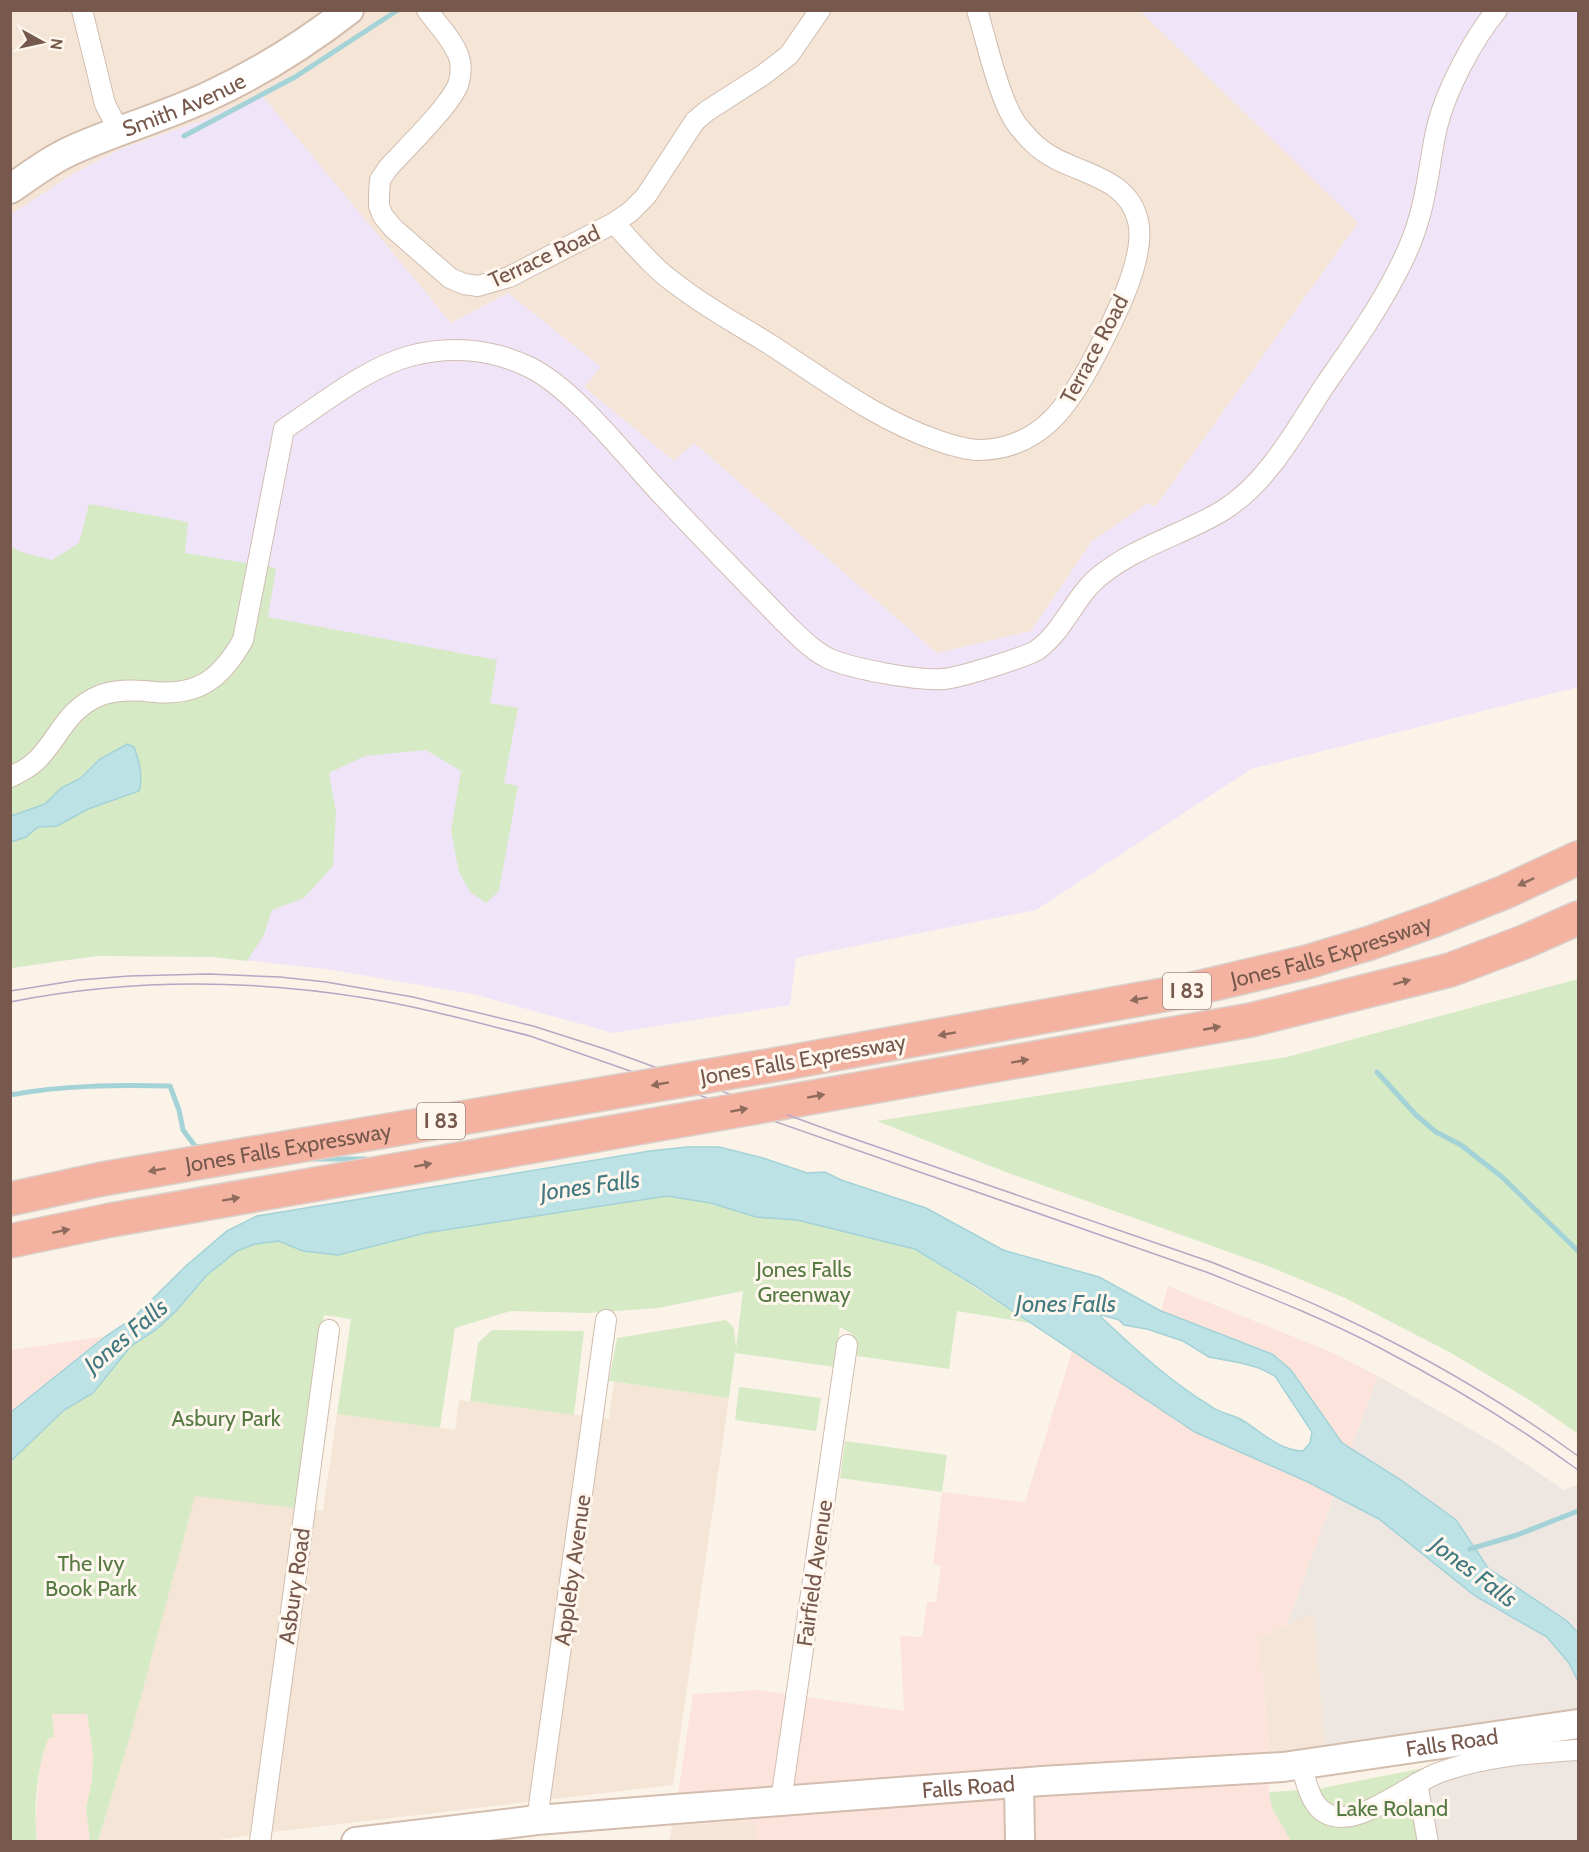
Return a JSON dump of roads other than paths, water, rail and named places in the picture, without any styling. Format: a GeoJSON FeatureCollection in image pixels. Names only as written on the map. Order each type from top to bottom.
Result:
{"type":"FeatureCollection","features":[{"type":"Feature","properties":{"kind":"highway","name":"Jones Falls Expressway"},"geometry":{"type":"LineString","coordinates":[[10,1199],[102,1179],[779,1064],[1180,992],[1308,962],[1370,943],[1505,892],[1578,858]]}},
{"type":"Feature","properties":{"kind":"highway","name":"Jones Falls Expressway"},"geometry":{"type":"LineString","coordinates":[[10,1241],[111,1220],[1188,1033],[1304,1008],[1450,970],[1524,942],[1578,918]]}},
{"type":"Feature","properties":{"kind":"main road","name":"Smith Avenue"},"geometry":{"type":"LineString","coordinates":[[10,189],[74,149],[207,97],[250,76],[303,44],[349,10]]}},
{"type":"Feature","properties":{"kind":"main road","name":"Falls Road"},"geometry":{"type":"LineString","coordinates":[[356,1842],[537,1820],[1019,1783],[1301,1765],[1578,1724]]}},
{"type":"Feature","properties":{"kind":"main road"},"geometry":{"type":"LineString","coordinates":[[1019,1783],[1020,1842]]}},
{"type":"Feature","properties":{"kind":"street"},"geometry":{"type":"LineString","coordinates":[[82,10],[105,104],[119,131]]}},
{"type":"Feature","properties":{"kind":"street","name":"Terrace Road"},"geometry":{"type":"LineString","coordinates":[[427,10],[454,47],[459,58],[461,74],[458,86],[450,100],[388,168],[380,180],[380,206],[383,216],[393,228],[450,278],[464,284],[478,286],[509,277],[614,223],[630,212],[646,196],[695,121],[764,75],[789,55],[820,10]]}},
{"type":"Feature","properties":{"kind":"street","name":"Terrace Road"},"geometry":{"type":"LineString","coordinates":[[614,223],[646,259],[676,285],[849,398],[896,423],[933,439],[977,450],[997,448],[1022,441],[1042,429],[1063,409],[1078,389],[1136,265],[1140,240],[1138,222],[1131,204],[1120,189],[1039,149],[1017,125],[1007,106],[977,10]]}},
{"type":"Feature","properties":{"kind":"street"},"geometry":{"type":"LineString","coordinates":[[10,777],[37,760],[64,723],[81,707],[101,696],[119,691],[166,693],[185,691],[204,685],[219,674],[231,661],[243,640],[284,429],[382,366],[410,356],[435,351],[461,350],[507,357],[531,368],[551,381],[606,434],[783,621],[805,642],[828,658],[889,674],[944,679],[1017,659],[1036,651],[1100,575],[1121,562],[1223,511],[1253,486],[1277,457],[1379,305],[1398,271],[1420,218],[1438,123],[1461,66],[1497,10]]}},
{"type":"Feature","properties":{"kind":"street","name":"Appleby Avenue"},"geometry":{"type":"LineString","coordinates":[[537,1820],[606,1320]]}},
{"type":"Feature","properties":{"kind":"street","name":"Asbury Road"},"geometry":{"type":"LineString","coordinates":[[260,1842],[329,1330]]}},
{"type":"Feature","properties":{"kind":"street","name":"Fairfield Avenue"},"geometry":{"type":"LineString","coordinates":[[781,1801],[847,1345]]}},
{"type":"Feature","properties":{"kind":"street"},"geometry":{"type":"LineString","coordinates":[[1301,1765],[1314,1805],[1327,1814],[1342,1817],[1357,1815],[1436,1774],[1475,1761],[1578,1750]]}},
{"type":"Feature","properties":{"kind":"street"},"geometry":{"type":"LineString","coordinates":[[1418,1783],[1428,1842]]}},
{"type":"Feature","properties":{"kind":"water"},"geometry":{"type":"Polygon","coordinates":[[[127,744],[134,747],[137,758],[140,775],[139,791],[88,809],[57,826],[38,827],[26,837],[11,842],[11,816],[45,804],[61,788],[81,778],[100,759],[127,744]]]}},
{"type":"Feature","properties":{"kind":"water","name":"Jones Falls"},"geometry":{"type":"Polygon","coordinates":[[[687,1147],[719,1147],[763,1158],[807,1173],[825,1172],[841,1180],[926,1208],[1003,1250],[1099,1277],[1161,1311],[1272,1354],[1291,1370],[1342,1443],[1401,1480],[1456,1520],[1488,1568],[1567,1621],[1578,1633],[1578,1681],[1569,1663],[1547,1637],[1475,1596],[1379,1519],[1308,1482],[1195,1432],[972,1284],[915,1249],[797,1220],[756,1217],[711,1203],[667,1196],[425,1233],[338,1255],[303,1251],[279,1241],[255,1244],[237,1251],[207,1275],[157,1329],[131,1346],[93,1393],[64,1410],[11,1461],[11,1412],[106,1336],[132,1319],[187,1265],[227,1231],[257,1216],[650,1151],[687,1147]],[[1102,1315],[1101,1317],[1154,1365],[1197,1397],[1216,1409],[1242,1420],[1271,1440],[1286,1447],[1303,1451],[1310,1443],[1312,1432],[1275,1376],[1259,1368],[1209,1357],[1183,1341],[1147,1329],[1124,1325],[1119,1320],[1102,1315]]]}},
{"type":"Feature","properties":{"kind":"waterway"},"geometry":{"type":"LineString","coordinates":[[184,136],[295,77],[398,10]]}},
{"type":"Feature","properties":{"kind":"waterway"},"geometry":{"type":"LineString","coordinates":[[1377,1072],[1416,1115],[1436,1132],[1461,1145],[1502,1177],[1578,1251]]}},
{"type":"Feature","properties":{"kind":"waterway"},"geometry":{"type":"LineString","coordinates":[[10,1095],[90,1086],[170,1086],[179,1110],[183,1130],[195,1146],[201,1147]]}},
{"type":"Feature","properties":{"kind":"waterway"},"geometry":{"type":"LineString","coordinates":[[311,1159],[365,1159]]}},
{"type":"Feature","properties":{"kind":"waterway"},"geometry":{"type":"LineString","coordinates":[[1470,1549],[1517,1535],[1578,1511]]}},
{"type":"Feature","properties":{"kind":"tram line"},"geometry":{"type":"LineString","coordinates":[[10,991],[79,980],[129,976],[209,974],[280,977],[326,982],[413,997],[533,1026],[605,1049],[840,1134],[1211,1262],[1286,1292],[1362,1326],[1426,1360],[1519,1415],[1578,1456]]}},
{"type":"Feature","properties":{"kind":"tram line"},"geometry":{"type":"LineString","coordinates":[[10,1002],[54,994],[143,986],[188,984],[277,987],[386,1002],[530,1036],[1209,1273],[1274,1299],[1359,1337],[1431,1376],[1481,1405],[1578,1470]]}},
{"type":"Feature","properties":{"kind":"park label","name":"Jones Falls Greenway"},"geometry":{"type":"Point","coordinates":[804,1282]}},
{"type":"Feature","properties":{"kind":"park label","name":"Asbury Park"},"geometry":{"type":"Point","coordinates":[226,1418]}},
{"type":"Feature","properties":{"kind":"park label","name":"The Ivy Book Park"},"geometry":{"type":"Point","coordinates":[91,1576]}},
{"type":"Feature","properties":{"kind":"park label","name":"Lake Roland"},"geometry":{"type":"Point","coordinates":[1392,1808]}}]}
